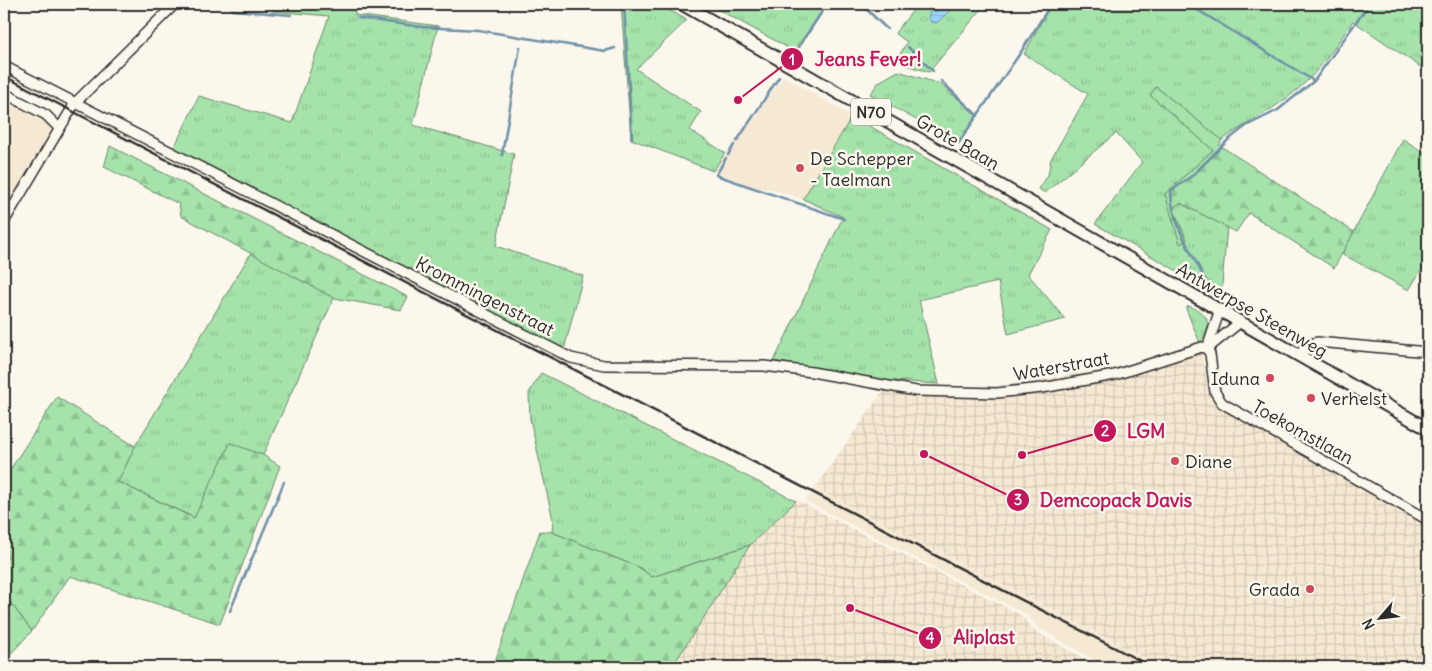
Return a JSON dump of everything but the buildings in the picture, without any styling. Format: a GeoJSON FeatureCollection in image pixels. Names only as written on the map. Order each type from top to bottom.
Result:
{"type":"FeatureCollection","features":[{"type":"Feature","properties":{"kind":"main road","name":"Grote Baan"},"geometry":{"type":"LineString","coordinates":[[682,4],[1060,221]]}},
{"type":"Feature","properties":{"kind":"main road","name":"Antwerpse Steenweg"},"geometry":{"type":"LineString","coordinates":[[1060,221],[1428,429]]}},
{"type":"Feature","properties":{"kind":"street"},"geometry":{"type":"LineString","coordinates":[[4,222],[75,103],[175,4]]}},
{"type":"Feature","properties":{"kind":"street","name":"Krommingenstraat"},"geometry":{"type":"LineString","coordinates":[[4,66],[571,358],[604,365],[788,368],[916,391]]}},
{"type":"Feature","properties":{"kind":"street"},"geometry":{"type":"LineString","coordinates":[[4,93],[46,115],[59,128]]}},
{"type":"Feature","properties":{"kind":"street"},"geometry":{"type":"LineString","coordinates":[[1207,348],[1219,312]]}},
{"type":"Feature","properties":{"kind":"street"},"geometry":{"type":"LineString","coordinates":[[1207,348],[1239,323]]}},
{"type":"Feature","properties":{"kind":"street"},"geometry":{"type":"LineString","coordinates":[[1299,356],[1307,345],[1317,342],[1428,352]]}},
{"type":"Feature","properties":{"kind":"street","name":"Waterstraat"},"geometry":{"type":"LineString","coordinates":[[916,391],[997,393],[1042,388],[1115,375],[1202,347],[1207,348]]}},
{"type":"Feature","properties":{"kind":"street","name":"Toekomstlaan"},"geometry":{"type":"LineString","coordinates":[[1207,348],[1210,354],[1215,392],[1219,400],[1229,409],[1428,520]]}},
{"type":"Feature","properties":{"kind":"shaded area"},"geometry":{"type":"Polygon","coordinates":[[[784,76],[852,116],[803,199],[767,188],[765,191],[713,171],[784,76]]]}},
{"type":"Feature","properties":{"kind":"shaded area"},"geometry":{"type":"Polygon","coordinates":[[[4,97],[55,125],[4,214],[4,97]]]}},
{"type":"Feature","properties":{"kind":"shaded area"},"geometry":{"type":"Polygon","coordinates":[[[1199,341],[1207,382],[1222,399],[1428,514],[1428,667],[1162,667],[815,488],[888,384],[936,387],[998,386],[1115,368],[1199,341]]]}},
{"type":"Feature","properties":{"kind":"shaded area"},"geometry":{"type":"Polygon","coordinates":[[[815,488],[1161,667],[1107,667],[1038,628],[1027,615],[805,501],[815,488]]]}},
{"type":"Feature","properties":{"kind":"shaded area"},"geometry":{"type":"Polygon","coordinates":[[[797,500],[1019,614],[1038,633],[1100,667],[672,667],[750,545],[797,500]]]}},
{"type":"Feature","properties":{"kind":"green space"},"geometry":{"type":"Polygon","coordinates":[[[273,4],[355,4],[355,15],[438,26],[413,125],[514,154],[496,246],[583,276],[564,350],[173,150],[199,96],[292,123],[329,16],[273,11],[273,4]]]}},
{"type":"Feature","properties":{"kind":"green space"},"geometry":{"type":"Polygon","coordinates":[[[621,4],[658,4],[687,20],[636,69],[701,112],[690,130],[725,153],[713,171],[631,139],[621,4]]]}},
{"type":"Feature","properties":{"kind":"green space"},"geometry":{"type":"Polygon","coordinates":[[[708,4],[827,4],[794,51],[708,4]]]}},
{"type":"Feature","properties":{"kind":"green space"},"geometry":{"type":"Polygon","coordinates":[[[918,4],[986,4],[929,72],[902,64],[898,58],[907,42],[895,33],[918,4]]]}},
{"type":"Feature","properties":{"kind":"green space"},"geometry":{"type":"Polygon","coordinates":[[[1051,4],[1428,4],[1428,72],[1353,21],[1332,52],[1308,80],[1277,105],[1222,140],[1156,87],[1150,95],[1213,150],[1165,194],[1186,240],[1173,208],[1180,203],[1227,227],[1221,296],[1095,224],[1142,162],[1116,133],[1045,193],[1039,189],[1048,175],[1051,159],[1088,94],[1024,54],[1051,4]]]}},
{"type":"Feature","properties":{"kind":"green space"},"geometry":{"type":"Polygon","coordinates":[[[898,71],[940,84],[978,115],[959,144],[870,94],[879,82],[898,71]]]}},
{"type":"Feature","properties":{"kind":"green space"},"geometry":{"type":"Polygon","coordinates":[[[1156,87],[1222,140],[1219,145],[1354,232],[1334,268],[1249,213],[1236,232],[1180,203],[1173,208],[1187,240],[1180,244],[1165,194],[1213,150],[1150,95],[1156,87]]]}},
{"type":"Feature","properties":{"kind":"green space"},"geometry":{"type":"Polygon","coordinates":[[[852,116],[1052,230],[1028,274],[1065,319],[1008,334],[998,282],[919,300],[939,384],[881,380],[774,361],[843,217],[803,199],[852,116]]]}},
{"type":"Feature","properties":{"kind":"green space"},"geometry":{"type":"Polygon","coordinates":[[[1403,139],[1428,155],[1428,259],[1409,290],[1342,254],[1403,139]]]}},
{"type":"Feature","properties":{"kind":"green space"},"geometry":{"type":"Polygon","coordinates":[[[110,146],[408,297],[401,310],[334,298],[181,216],[179,204],[104,167],[110,146]]]}},
{"type":"Feature","properties":{"kind":"green space"},"geometry":{"type":"Polygon","coordinates":[[[251,253],[334,298],[263,455],[230,444],[195,518],[118,482],[135,446],[251,253]]]}},
{"type":"Feature","properties":{"kind":"green space"},"geometry":{"type":"Polygon","coordinates":[[[1188,306],[1200,312],[1207,320],[1207,330],[1200,343],[1186,309],[1188,306]]]}},
{"type":"Feature","properties":{"kind":"green space"},"geometry":{"type":"Polygon","coordinates":[[[541,373],[796,501],[750,545],[652,577],[640,568],[552,532],[553,520],[530,419],[529,393],[541,373]]]}},
{"type":"Feature","properties":{"kind":"green space"},"geometry":{"type":"Polygon","coordinates":[[[57,397],[135,446],[118,482],[194,518],[230,443],[263,455],[280,466],[220,624],[70,576],[32,631],[4,594],[4,479],[57,397]]]}},
{"type":"Feature","properties":{"kind":"green space"},"geometry":{"type":"Polygon","coordinates":[[[540,531],[552,532],[640,568],[652,577],[750,545],[672,667],[493,667],[540,531]]]}},
{"type":"Feature","properties":{"kind":"green space"},"geometry":{"type":"Polygon","coordinates":[[[4,594],[32,631],[4,661],[4,594]]]}},
{"type":"Feature","properties":{"kind":"water"},"geometry":{"type":"Polygon","coordinates":[[[938,4],[956,4],[937,23],[931,22],[928,17],[930,12],[937,11],[938,4]]]}},
{"type":"Feature","properties":{"kind":"waterway"},"geometry":{"type":"LineString","coordinates":[[624,4],[632,138]]}},
{"type":"Feature","properties":{"kind":"waterway"},"geometry":{"type":"LineString","coordinates":[[795,53],[827,4]]}},
{"type":"Feature","properties":{"kind":"waterway"},"geometry":{"type":"LineString","coordinates":[[861,4],[887,29]]}},
{"type":"Feature","properties":{"kind":"waterway"},"geometry":{"type":"LineString","coordinates":[[959,142],[1021,52],[1051,4]]}},
{"type":"Feature","properties":{"kind":"waterway"},"geometry":{"type":"LineString","coordinates":[[1188,4],[1314,81]]}},
{"type":"Feature","properties":{"kind":"waterway"},"geometry":{"type":"LineString","coordinates":[[1207,283],[1179,227],[1172,203],[1171,191],[1193,175],[1228,140],[1246,126],[1278,110],[1314,81],[1369,4]]}},
{"type":"Feature","properties":{"kind":"waterway"},"geometry":{"type":"LineString","coordinates":[[232,10],[291,15]]}},
{"type":"Feature","properties":{"kind":"waterway"},"geometry":{"type":"LineString","coordinates":[[358,18],[422,27],[478,30],[605,51],[615,48]]}},
{"type":"Feature","properties":{"kind":"waterway"},"geometry":{"type":"LineString","coordinates":[[502,155],[520,47]]}},
{"type":"Feature","properties":{"kind":"waterway"},"geometry":{"type":"LineString","coordinates":[[908,47],[933,71]]}},
{"type":"Feature","properties":{"kind":"waterway"},"geometry":{"type":"LineString","coordinates":[[737,141],[779,77]]}},
{"type":"Feature","properties":{"kind":"waterway"},"geometry":{"type":"LineString","coordinates":[[941,81],[978,116]]}},
{"type":"Feature","properties":{"kind":"waterway"},"geometry":{"type":"LineString","coordinates":[[728,155],[734,145]]}},
{"type":"Feature","properties":{"kind":"waterway"},"geometry":{"type":"LineString","coordinates":[[726,158],[716,175],[844,219]]}},
{"type":"Feature","properties":{"kind":"waterway"},"geometry":{"type":"LineString","coordinates":[[230,611],[284,482]]}},
{"type":"Feature","properties":{"kind":"railway"},"geometry":{"type":"LineString","coordinates":[[4,76],[1152,667]]}},
{"type":"Feature","properties":{"kind":"place","name":"Jeans Fever!"},"geometry":{"type":"Point","coordinates":[738,100]}},
{"type":"Feature","properties":{"kind":"place","name":"De Schepper - Taelman"},"geometry":{"type":"Point","coordinates":[800,168]}},
{"type":"Feature","properties":{"kind":"place","name":"Iduna"},"geometry":{"type":"Point","coordinates":[1270,378]}},
{"type":"Feature","properties":{"kind":"place","name":"Verhelst"},"geometry":{"type":"Point","coordinates":[1311,398]}},
{"type":"Feature","properties":{"kind":"place","name":"Demcopack Davis"},"geometry":{"type":"Point","coordinates":[924,454]}},
{"type":"Feature","properties":{"kind":"place","name":"LGM"},"geometry":{"type":"Point","coordinates":[1022,455]}},
{"type":"Feature","properties":{"kind":"place","name":"Diane"},"geometry":{"type":"Point","coordinates":[1175,461]}},
{"type":"Feature","properties":{"kind":"place","name":"Grada"},"geometry":{"type":"Point","coordinates":[1310,589]}},
{"type":"Feature","properties":{"kind":"place","name":"Aliplast"},"geometry":{"type":"Point","coordinates":[850,608]}}]}
